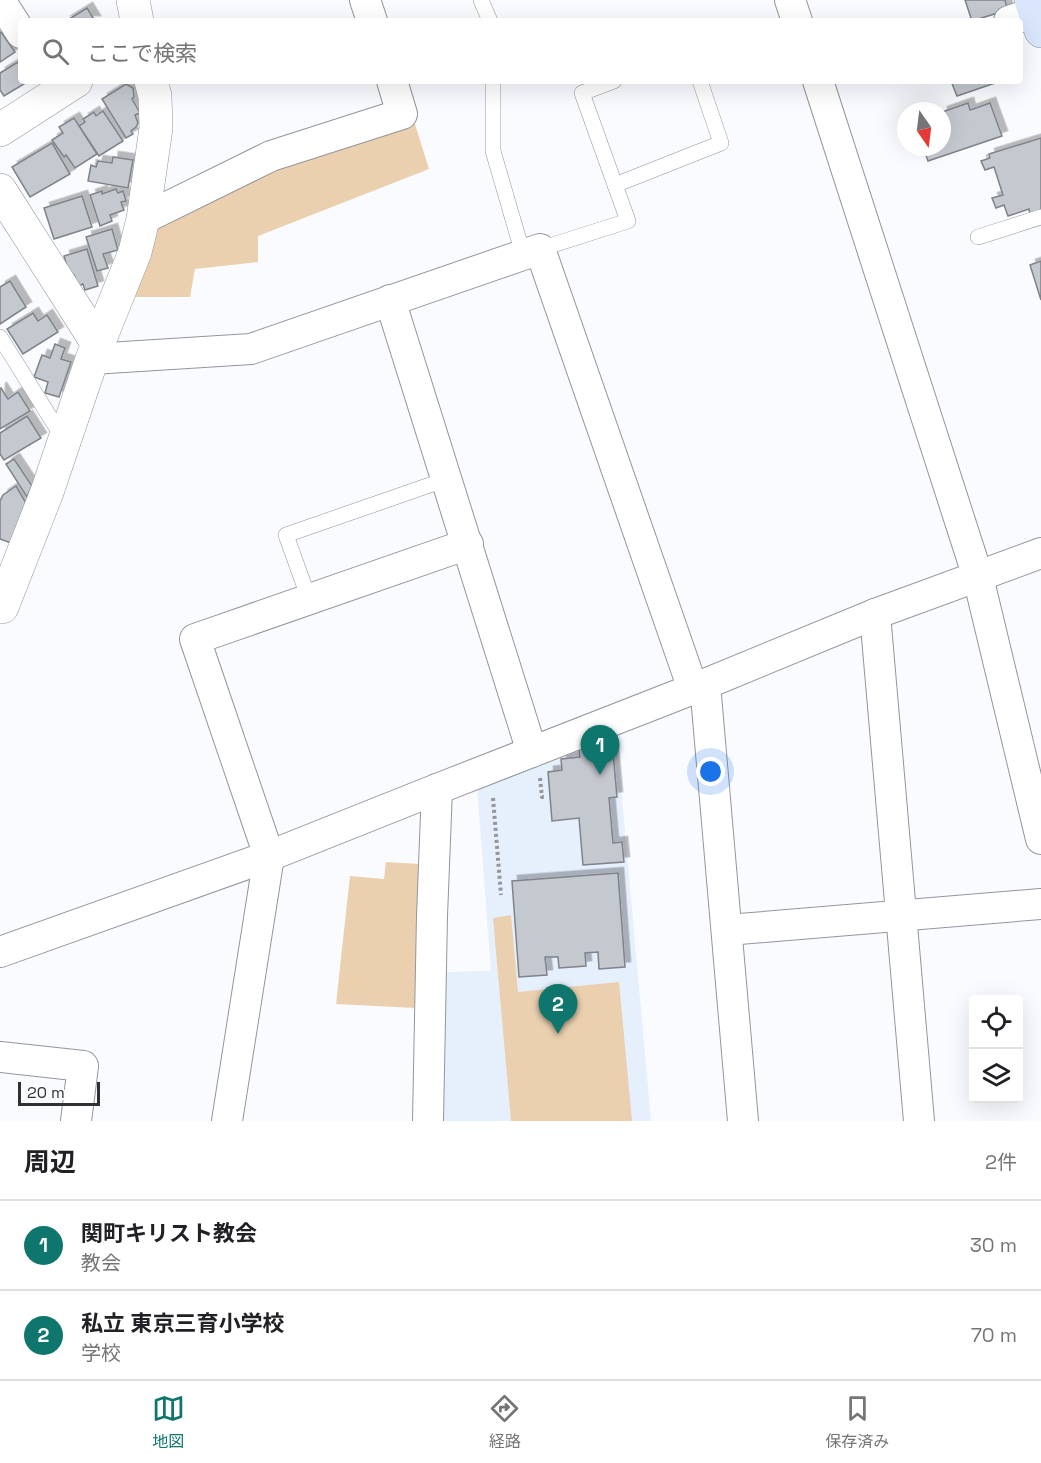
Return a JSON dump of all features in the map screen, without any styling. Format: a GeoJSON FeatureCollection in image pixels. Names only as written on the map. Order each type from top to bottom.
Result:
{"type":"FeatureCollection","features":[{"type":"Feature","properties":{"kind":"street"},"geometry":{"type":"LineString","coordinates":[[0,0],[18,28]]}},
{"type":"Feature","properties":{"kind":"street"},"geometry":{"type":"LineString","coordinates":[[133,0],[136,18]]}},
{"type":"Feature","properties":{"kind":"street"},"geometry":{"type":"LineString","coordinates":[[365,0],[371,18]]}},
{"type":"Feature","properties":{"kind":"street"},"geometry":{"type":"LineString","coordinates":[[790,0],[796,18]]}},
{"type":"Feature","properties":{"kind":"street"},"geometry":{"type":"LineString","coordinates":[[1,611],[47,492],[95,351],[135,252],[143,219],[156,128],[155,96],[152,84]]}},
{"type":"Feature","properties":{"kind":"street"},"geometry":{"type":"LineString","coordinates":[[143,219],[271,156],[402,114],[393,84]]}},
{"type":"Feature","properties":{"kind":"street"},"geometry":{"type":"LineString","coordinates":[[827,84],[978,577],[1041,839]]}},
{"type":"Feature","properties":{"kind":"street"},"geometry":{"type":"LineString","coordinates":[[0,130],[62,85]]}},
{"type":"Feature","properties":{"kind":"street"},"geometry":{"type":"LineString","coordinates":[[0,190],[95,351]]}},
{"type":"Feature","properties":{"kind":"street"},"geometry":{"type":"LineString","coordinates":[[95,351],[251,349],[531,252],[699,687],[728,930],[744,1121]]}},
{"type":"Feature","properties":{"kind":"street"},"geometry":{"type":"LineString","coordinates":[[390,300],[532,752]]}},
{"type":"Feature","properties":{"kind":"street"},"geometry":{"type":"LineString","coordinates":[[227,1121],[269,856],[195,639],[468,544]]}},
{"type":"Feature","properties":{"kind":"street"},"geometry":{"type":"LineString","coordinates":[[0,952],[269,856],[699,687],[875,614],[1041,553]]}},
{"type":"Feature","properties":{"kind":"street"},"geometry":{"type":"LineString","coordinates":[[875,614],[919,1121]]}},
{"type":"Feature","properties":{"kind":"street"},"geometry":{"type":"LineString","coordinates":[[428,1121],[436,789]]}},
{"type":"Feature","properties":{"kind":"street"},"geometry":{"type":"LineString","coordinates":[[728,930],[1041,904]]}},
{"type":"Feature","properties":{"kind":"street"},"geometry":{"type":"LineString","coordinates":[[0,1057],[83,1066],[76,1121]]}},
{"type":"Feature","properties":{"kind":"lane"},"geometry":{"type":"LineString","coordinates":[[481,0],[489,18]]}},
{"type":"Feature","properties":{"kind":"lane"},"geometry":{"type":"LineString","coordinates":[[493,84],[493,151],[531,252],[628,220],[582,93],[606,84]]}},
{"type":"Feature","properties":{"kind":"lane"},"geometry":{"type":"LineString","coordinates":[[615,185],[721,143],[701,84]]}},
{"type":"Feature","properties":{"kind":"lane"},"geometry":{"type":"LineString","coordinates":[[978,237],[1041,217]]}},
{"type":"Feature","properties":{"kind":"lane"},"geometry":{"type":"LineString","coordinates":[[0,337],[64,441]]}},
{"type":"Feature","properties":{"kind":"lane"},"geometry":{"type":"LineString","coordinates":[[309,599],[286,535],[447,479]]}},
{"type":"Feature","properties":{"kind":"path"},"geometry":{"type":"LineString","coordinates":[[491,768],[501,895]]}},
{"type":"Feature","properties":{"kind":"shaded area"},"geometry":{"type":"Polygon","coordinates":[[[414,121],[429,169],[258,236],[258,262],[195,269],[190,297],[133,297],[157,220],[274,165],[414,121]]]}},
{"type":"Feature","properties":{"kind":"shaded area"},"geometry":{"type":"Polygon","coordinates":[[[616,732],[651,1121],[439,1121],[442,972],[491,971],[477,785],[616,732]]]}},
{"type":"Feature","properties":{"kind":"shaded area"},"geometry":{"type":"Polygon","coordinates":[[[386,862],[420,864],[415,1008],[336,1004],[350,876],[384,879],[386,862]]]}},
{"type":"Feature","properties":{"kind":"shaded area"},"geometry":{"type":"Polygon","coordinates":[[[511,915],[518,992],[619,982],[632,1121],[511,1121],[493,918],[511,915]]]}},
{"type":"Feature","properties":{"kind":"building"},"geometry":{"type":"Polygon","coordinates":[[[965,0],[1005,0],[1007,8],[1004,11],[982,18],[971,18],[965,0]]]}},
{"type":"Feature","properties":{"kind":"building"},"geometry":{"type":"Polygon","coordinates":[[[87,8],[93,18],[71,18],[87,8]]]}},
{"type":"Feature","properties":{"kind":"building"},"geometry":{"type":"Polygon","coordinates":[[[0,33],[15,52],[0,62],[0,33]]]}},
{"type":"Feature","properties":{"kind":"building"},"geometry":{"type":"Polygon","coordinates":[[[18,62],[18,84],[24,84],[4,96],[0,90],[0,73],[18,62]]]}},
{"type":"Feature","properties":{"kind":"building"},"geometry":{"type":"Polygon","coordinates":[[[126,84],[133,88],[134,97],[132,99],[140,113],[135,115],[138,123],[131,131],[133,134],[126,138],[102,99],[126,84]]]}},
{"type":"Feature","properties":{"kind":"building"},"geometry":{"type":"Polygon","coordinates":[[[952,84],[992,84],[957,96],[952,84]]]}},
{"type":"Feature","properties":{"kind":"building"},"geometry":{"type":"Polygon","coordinates":[[[968,103],[970,110],[990,103],[1002,136],[951,153],[951,109],[968,103]]]}},
{"type":"Feature","properties":{"kind":"building"},"geometry":{"type":"Polygon","coordinates":[[[103,111],[123,141],[99,156],[79,126],[85,122],[83,119],[94,112],[96,116],[103,111]]]}},
{"type":"Feature","properties":{"kind":"building"},"geometry":{"type":"Polygon","coordinates":[[[74,118],[97,154],[75,168],[52,140],[63,133],[59,127],[74,118]]]}},
{"type":"Feature","properties":{"kind":"building"},"geometry":{"type":"Polygon","coordinates":[[[1041,138],[1041,210],[1030,214],[1029,209],[1008,216],[1004,205],[996,208],[992,198],[1003,195],[994,167],[985,170],[981,161],[990,158],[989,154],[1041,138]]]}},
{"type":"Feature","properties":{"kind":"building"},"geometry":{"type":"Polygon","coordinates":[[[52,143],[70,174],[30,197],[12,167],[52,143]]]}},
{"type":"Feature","properties":{"kind":"building"},"geometry":{"type":"Polygon","coordinates":[[[926,156],[943,156],[928,161],[926,156]]]}},
{"type":"Feature","properties":{"kind":"building"},"geometry":{"type":"Polygon","coordinates":[[[113,157],[133,160],[128,188],[88,181],[91,165],[96,167],[98,161],[112,163],[113,157]]]}},
{"type":"Feature","properties":{"kind":"building"},"geometry":{"type":"Polygon","coordinates":[[[116,189],[118,193],[123,191],[126,201],[121,202],[124,210],[110,215],[112,221],[100,226],[90,195],[116,189]]]}},
{"type":"Feature","properties":{"kind":"building"},"geometry":{"type":"Polygon","coordinates":[[[82,196],[92,227],[54,239],[44,208],[82,196]]]}},
{"type":"Feature","properties":{"kind":"building"},"geometry":{"type":"Polygon","coordinates":[[[112,229],[118,250],[103,254],[108,268],[97,271],[86,237],[112,229]]]}},
{"type":"Feature","properties":{"kind":"building"},"geometry":{"type":"Polygon","coordinates":[[[87,249],[98,286],[85,290],[83,284],[78,286],[74,275],[70,277],[64,256],[87,249]]]}},
{"type":"Feature","properties":{"kind":"building"},"geometry":{"type":"Polygon","coordinates":[[[1041,261],[1041,300],[1030,265],[1041,261]]]}},
{"type":"Feature","properties":{"kind":"building"},"geometry":{"type":"Polygon","coordinates":[[[10,281],[26,307],[0,324],[0,287],[10,281]]]}},
{"type":"Feature","properties":{"kind":"building"},"geometry":{"type":"Polygon","coordinates":[[[33,313],[38,321],[47,315],[58,332],[23,354],[7,329],[33,313]]]}},
{"type":"Feature","properties":{"kind":"building"},"geometry":{"type":"Polygon","coordinates":[[[55,344],[65,348],[61,359],[71,362],[59,397],[45,393],[48,382],[34,377],[42,355],[50,358],[55,344]]]}},
{"type":"Feature","properties":{"kind":"building"},"geometry":{"type":"Polygon","coordinates":[[[0,389],[8,399],[18,392],[30,411],[0,429],[0,389]]]}},
{"type":"Feature","properties":{"kind":"building"},"geometry":{"type":"Polygon","coordinates":[[[27,416],[41,438],[4,460],[0,454],[0,433],[27,416]]]}},
{"type":"Feature","properties":{"kind":"building"},"geometry":{"type":"Polygon","coordinates":[[[14,459],[32,486],[27,497],[6,464],[14,459]]]}},
{"type":"Feature","properties":{"kind":"building"},"geometry":{"type":"Polygon","coordinates":[[[16,486],[26,503],[11,543],[0,539],[0,501],[3,495],[16,486]]]}},
{"type":"Feature","properties":{"kind":"building"},"geometry":{"type":"Polygon","coordinates":[[[601,747],[601,754],[613,753],[617,797],[609,798],[613,843],[622,842],[624,862],[583,865],[579,818],[552,821],[548,772],[562,770],[561,759],[580,757],[579,749],[601,747]]]}},
{"type":"Feature","properties":{"kind":"building"},"geometry":{"type":"Polygon","coordinates":[[[618,873],[625,967],[599,969],[598,952],[585,953],[586,966],[559,968],[558,957],[545,957],[547,975],[519,977],[512,881],[618,873]]]}},
{"type":"Feature","properties":{"kind":"place","name":"関町キリスト教会"},"geometry":{"type":"Point","coordinates":[600,775]}},
{"type":"Feature","properties":{"kind":"place","name":"私立 東京三育小学校"},"geometry":{"type":"Point","coordinates":[558,1034]}}]}
